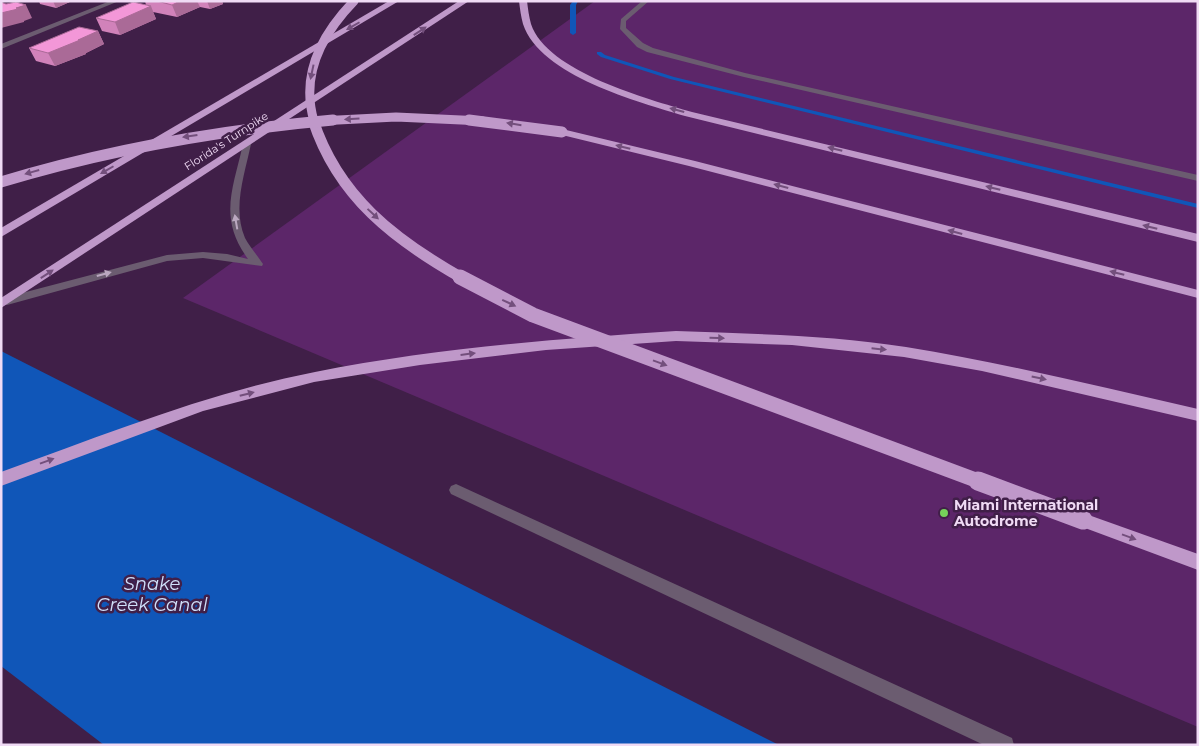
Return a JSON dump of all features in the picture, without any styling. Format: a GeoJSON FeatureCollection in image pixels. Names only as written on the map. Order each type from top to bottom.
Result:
{"type":"FeatureCollection","features":[{"type":"Feature","properties":{"kind":"highway"},"geometry":{"type":"LineString","coordinates":[[354,1],[331,28],[317,51],[311,78],[311,112],[316,133],[346,186],[400,239],[481,290],[534,315],[1198,562]]}},
{"type":"Feature","properties":{"kind":"highway"},"geometry":{"type":"LineString","coordinates":[[1,233],[395,1]]}},
{"type":"Feature","properties":{"kind":"highway","name":"Florida's Turnpike"},"geometry":{"type":"LineString","coordinates":[[4,302],[465,1]]}},
{"type":"Feature","properties":{"kind":"highway"},"geometry":{"type":"LineString","coordinates":[[523,1],[524,20],[528,30],[542,48],[556,60],[577,73],[623,94],[689,114],[1198,238]]}},
{"type":"Feature","properties":{"kind":"highway"},"geometry":{"type":"LineString","coordinates":[[1,182],[32,172],[175,138],[229,130],[344,119],[396,117],[444,118],[504,123],[562,132],[691,163],[1198,294]]}},
{"type":"Feature","properties":{"kind":"highway"},"geometry":{"type":"LineString","coordinates":[[1,479],[200,406],[314,377],[420,360],[546,345],[676,336],[792,340],[885,350],[982,366],[1198,415]]}},
{"type":"Feature","properties":{"kind":"street"},"geometry":{"type":"LineString","coordinates":[[1,47],[116,1]]}},
{"type":"Feature","properties":{"kind":"street"},"geometry":{"type":"LineString","coordinates":[[636,1],[623,20],[623,29],[640,45],[650,50],[697,64],[1198,178]]}},
{"type":"Feature","properties":{"kind":"street"},"geometry":{"type":"LineString","coordinates":[[623,20],[646,1]]}},
{"type":"Feature","properties":{"kind":"street"},"geometry":{"type":"LineString","coordinates":[[4,302],[167,258],[203,255],[227,257],[258,264],[244,245],[237,228],[234,212],[248,144]]}},
{"type":"Feature","properties":{"kind":"street"},"geometry":{"type":"LineString","coordinates":[[456,490],[1005,745]]}},
{"type":"Feature","properties":{"kind":"shaded area","name":"Miami International Autodrome"},"geometry":{"type":"Polygon","coordinates":[[[595,1],[1198,1],[1198,727],[183,298],[595,1]]]}},
{"type":"Feature","properties":{"kind":"water","name":"Snake Creek Canal"},"geometry":{"type":"Polygon","coordinates":[[[1,351],[779,745],[104,745],[1,666],[1,351]]]}},
{"type":"Feature","properties":{"kind":"building"},"geometry":{"type":"Polygon","coordinates":[[[157,1],[180,1],[172,5],[157,1]]]}},
{"type":"Feature","properties":{"kind":"building"},"geometry":{"type":"Polygon","coordinates":[[[1,2],[6,4],[16,2],[26,5],[1,13],[1,2]]]}},
{"type":"Feature","properties":{"kind":"building"},"geometry":{"type":"Polygon","coordinates":[[[133,2],[151,6],[115,22],[96,18],[133,2]]]}},
{"type":"Feature","properties":{"kind":"building"},"geometry":{"type":"Polygon","coordinates":[[[79,27],[98,31],[48,53],[29,48],[79,27]]]}},
{"type":"Feature","properties":{"kind":"waterway"},"geometry":{"type":"LineString","coordinates":[[573,33],[573,5],[576,1]]}},
{"type":"Feature","properties":{"kind":"waterway"},"geometry":{"type":"LineString","coordinates":[[599,53],[603,56],[672,78],[1198,206]]}},
{"type":"Feature","properties":{"kind":"place","name":"Miami International Autodrome"},"geometry":{"type":"Point","coordinates":[944,513]}}]}
